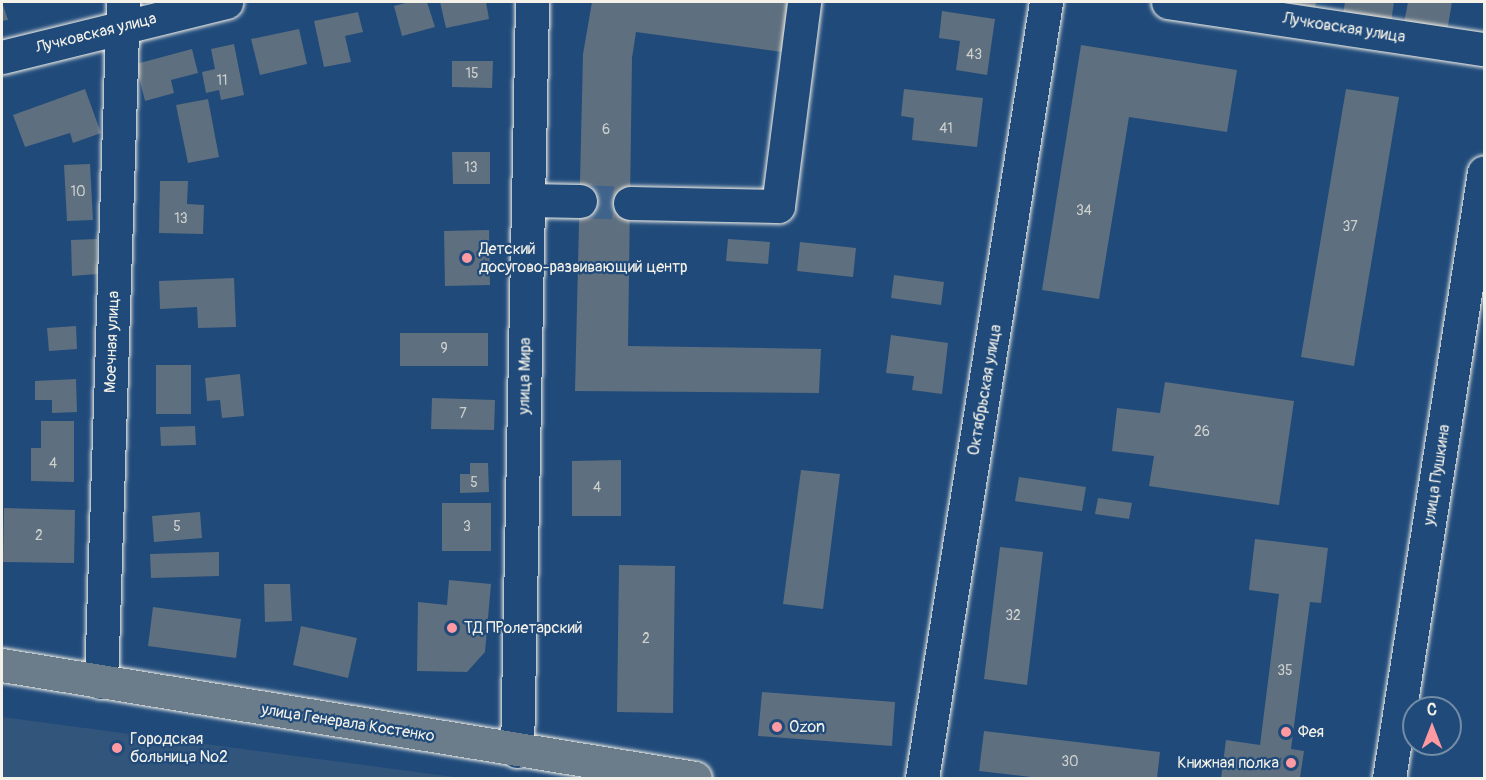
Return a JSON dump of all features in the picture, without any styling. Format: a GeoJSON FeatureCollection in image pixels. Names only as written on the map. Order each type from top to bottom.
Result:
{"type":"FeatureCollection","features":[{"type":"Feature","properties":{"kind":"main road","name":"улица Генерала Костенко"},"geometry":{"type":"LineString","coordinates":[[2,665],[517,751],[695,778]]}},
{"type":"Feature","properties":{"kind":"street","name":"Лучковская улица"},"geometry":{"type":"LineString","coordinates":[[2,57],[122,14],[226,2]]}},
{"type":"Feature","properties":{"kind":"street","name":"улица Мира"},"geometry":{"type":"LineString","coordinates":[[517,751],[532,2]]}},
{"type":"Feature","properties":{"kind":"street"},"geometry":{"type":"LineString","coordinates":[[630,202],[778,206],[804,2]]}},
{"type":"Feature","properties":{"kind":"street","name":"Октябрьская улица"},"geometry":{"type":"LineString","coordinates":[[922,778],[1046,2]]}},
{"type":"Feature","properties":{"kind":"street","name":"Лучковская улица"},"geometry":{"type":"LineString","coordinates":[[1168,2],[1485,49]]}},
{"type":"Feature","properties":{"kind":"street","name":"Моечная улица"},"geometry":{"type":"LineString","coordinates":[[101,682],[122,14]]}},
{"type":"Feature","properties":{"kind":"street","name":"улица Пушкина"},"geometry":{"type":"LineString","coordinates":[[1389,778],[1485,172]]}},
{"type":"Feature","properties":{"kind":"street"},"geometry":{"type":"LineString","coordinates":[[528,200],[580,201]]}},
{"type":"Feature","properties":{"kind":"shaded area","name":"Городская больница №2"},"geometry":{"type":"Polygon","coordinates":[[[2,717],[462,778],[2,778],[2,717]]]}},
{"type":"Feature","properties":{"kind":"building"},"geometry":{"type":"Polygon","coordinates":[[[2,2],[8,20],[2,21],[2,2]]]}},
{"type":"Feature","properties":{"kind":"building"},"geometry":{"type":"Polygon","coordinates":[[[409,2],[427,2],[435,27],[402,36],[394,6],[409,2]]]}},
{"type":"Feature","properties":{"kind":"building"},"geometry":{"type":"Polygon","coordinates":[[[440,2],[486,2],[489,19],[446,28],[440,2]]]}},
{"type":"Feature","properties":{"kind":"building"},"geometry":{"type":"Polygon","coordinates":[[[592,2],[788,2],[782,52],[636,32],[632,58],[628,346],[821,349],[819,393],[575,391],[583,54],[592,2]]]}},
{"type":"Feature","properties":{"kind":"building"},"geometry":{"type":"Polygon","coordinates":[[[1286,2],[1316,2],[1315,8],[1286,2]]]}},
{"type":"Feature","properties":{"kind":"building"},"geometry":{"type":"Polygon","coordinates":[[[1345,2],[1394,2],[1391,22],[1343,14],[1345,2]]]}},
{"type":"Feature","properties":{"kind":"building"},"geometry":{"type":"Polygon","coordinates":[[[1408,2],[1452,2],[1447,32],[1404,23],[1408,2]]]}},
{"type":"Feature","properties":{"kind":"building"},"geometry":{"type":"Polygon","coordinates":[[[942,11],[995,19],[987,75],[956,70],[960,41],[939,38],[942,11]]]}},
{"type":"Feature","properties":{"kind":"building"},"geometry":{"type":"Polygon","coordinates":[[[358,12],[363,32],[345,36],[351,62],[324,67],[314,21],[358,12]]]}},
{"type":"Feature","properties":{"kind":"building"},"geometry":{"type":"Polygon","coordinates":[[[299,29],[307,64],[260,75],[251,39],[299,29]]]}},
{"type":"Feature","properties":{"kind":"building"},"geometry":{"type":"Polygon","coordinates":[[[234,44],[244,95],[221,100],[219,90],[206,93],[202,72],[215,69],[211,49],[234,44]]]}},
{"type":"Feature","properties":{"kind":"building"},"geometry":{"type":"Polygon","coordinates":[[[1081,45],[1237,70],[1227,132],[1129,117],[1099,299],[1042,290],[1081,45]]]}},
{"type":"Feature","properties":{"kind":"building"},"geometry":{"type":"Polygon","coordinates":[[[192,49],[198,73],[171,80],[174,93],[145,101],[136,64],[192,49]]]}},
{"type":"Feature","properties":{"kind":"building"},"geometry":{"type":"Polygon","coordinates":[[[452,61],[493,61],[492,88],[452,87],[452,61]]]}},
{"type":"Feature","properties":{"kind":"building"},"geometry":{"type":"Polygon","coordinates":[[[85,89],[101,133],[73,143],[70,133],[25,147],[13,115],[85,89]]]}},
{"type":"Feature","properties":{"kind":"building"},"geometry":{"type":"Polygon","coordinates":[[[904,89],[983,98],[977,147],[912,140],[914,118],[901,116],[904,89]]]}},
{"type":"Feature","properties":{"kind":"building"},"geometry":{"type":"Polygon","coordinates":[[[1346,89],[1399,97],[1354,366],[1301,357],[1346,89]]]}},
{"type":"Feature","properties":{"kind":"building"},"geometry":{"type":"Polygon","coordinates":[[[208,99],[219,157],[188,163],[176,105],[208,99]]]}},
{"type":"Feature","properties":{"kind":"building"},"geometry":{"type":"Polygon","coordinates":[[[452,152],[490,152],[490,184],[453,184],[452,152]]]}},
{"type":"Feature","properties":{"kind":"building"},"geometry":{"type":"Polygon","coordinates":[[[90,164],[93,220],[67,221],[64,165],[90,164]]]}},
{"type":"Feature","properties":{"kind":"building"},"geometry":{"type":"Polygon","coordinates":[[[160,181],[188,181],[187,204],[204,205],[203,234],[159,233],[160,181]]]}},
{"type":"Feature","properties":{"kind":"building","name":"Детский досугово-развивающий центр"},"geometry":{"type":"Polygon","coordinates":[[[489,230],[490,285],[445,286],[444,231],[489,230]]]}},
{"type":"Feature","properties":{"kind":"building"},"geometry":{"type":"Polygon","coordinates":[[[97,239],[98,274],[72,276],[71,240],[97,239]]]}},
{"type":"Feature","properties":{"kind":"building"},"geometry":{"type":"Polygon","coordinates":[[[728,239],[770,242],[768,264],[726,261],[728,239]]]}},
{"type":"Feature","properties":{"kind":"building"},"geometry":{"type":"Polygon","coordinates":[[[800,242],[856,248],[853,277],[797,271],[800,242]]]}},
{"type":"Feature","properties":{"kind":"building"},"geometry":{"type":"Polygon","coordinates":[[[894,275],[944,282],[941,305],[891,298],[894,275]]]}},
{"type":"Feature","properties":{"kind":"building"},"geometry":{"type":"Polygon","coordinates":[[[234,278],[236,327],[198,328],[197,307],[160,309],[159,281],[234,278]]]}},
{"type":"Feature","properties":{"kind":"building"},"geometry":{"type":"Polygon","coordinates":[[[76,326],[77,349],[49,351],[47,328],[76,326]]]}},
{"type":"Feature","properties":{"kind":"building"},"geometry":{"type":"Polygon","coordinates":[[[400,333],[488,333],[488,366],[400,366],[400,333]]]}},
{"type":"Feature","properties":{"kind":"building"},"geometry":{"type":"Polygon","coordinates":[[[891,335],[948,343],[942,394],[912,390],[914,376],[886,373],[891,335]]]}},
{"type":"Feature","properties":{"kind":"building"},"geometry":{"type":"Polygon","coordinates":[[[156,365],[191,365],[191,414],[156,414],[156,365]]]}},
{"type":"Feature","properties":{"kind":"building"},"geometry":{"type":"Polygon","coordinates":[[[240,374],[244,416],[222,418],[220,400],[207,401],[205,378],[240,374]]]}},
{"type":"Feature","properties":{"kind":"building"},"geometry":{"type":"Polygon","coordinates":[[[76,379],[77,412],[52,413],[52,400],[35,400],[35,381],[76,379]]]}},
{"type":"Feature","properties":{"kind":"building"},"geometry":{"type":"Polygon","coordinates":[[[1165,382],[1294,401],[1279,505],[1149,486],[1154,456],[1112,451],[1117,408],[1160,413],[1165,382]]]}},
{"type":"Feature","properties":{"kind":"building"},"geometry":{"type":"Polygon","coordinates":[[[432,398],[495,400],[494,430],[431,429],[432,398]]]}},
{"type":"Feature","properties":{"kind":"building"},"geometry":{"type":"Polygon","coordinates":[[[41,421],[74,421],[74,482],[31,481],[31,448],[41,448],[41,421]]]}},
{"type":"Feature","properties":{"kind":"building"},"geometry":{"type":"Polygon","coordinates":[[[195,426],[196,445],[161,446],[160,427],[195,426]]]}},
{"type":"Feature","properties":{"kind":"building"},"geometry":{"type":"Polygon","coordinates":[[[621,460],[621,516],[572,516],[572,461],[621,460]]]}},
{"type":"Feature","properties":{"kind":"building"},"geometry":{"type":"Polygon","coordinates":[[[470,463],[488,463],[489,492],[460,493],[460,474],[470,474],[470,463]]]}},
{"type":"Feature","properties":{"kind":"building"},"geometry":{"type":"Polygon","coordinates":[[[801,470],[840,474],[823,609],[783,604],[801,470]]]}},
{"type":"Feature","properties":{"kind":"building"},"geometry":{"type":"Polygon","coordinates":[[[1019,477],[1086,487],[1082,511],[1015,501],[1019,477]]]}},
{"type":"Feature","properties":{"kind":"building"},"geometry":{"type":"Polygon","coordinates":[[[1098,498],[1132,503],[1129,519],[1095,514],[1098,498]]]}},
{"type":"Feature","properties":{"kind":"building"},"geometry":{"type":"Polygon","coordinates":[[[442,503],[491,503],[491,551],[442,551],[442,503]]]}},
{"type":"Feature","properties":{"kind":"building"},"geometry":{"type":"Polygon","coordinates":[[[4,508],[75,510],[74,563],[3,562],[4,508]]]}},
{"type":"Feature","properties":{"kind":"building"},"geometry":{"type":"Polygon","coordinates":[[[200,512],[202,538],[154,542],[152,516],[200,512]]]}},
{"type":"Feature","properties":{"kind":"building"},"geometry":{"type":"Polygon","coordinates":[[[1255,539],[1328,548],[1321,603],[1310,602],[1291,749],[1304,751],[1300,778],[1221,778],[1226,740],[1260,745],[1279,594],[1249,590],[1255,539]]]}},
{"type":"Feature","properties":{"kind":"building"},"geometry":{"type":"Polygon","coordinates":[[[1000,547],[1043,552],[1027,685],[984,679],[1000,547]]]}},
{"type":"Feature","properties":{"kind":"building"},"geometry":{"type":"Polygon","coordinates":[[[219,552],[219,576],[151,578],[150,554],[219,552]]]}},
{"type":"Feature","properties":{"kind":"building"},"geometry":{"type":"Polygon","coordinates":[[[619,565],[675,566],[673,713],[617,712],[619,565]]]}},
{"type":"Feature","properties":{"kind":"building","name":"ТД ПРолетарский"},"geometry":{"type":"Polygon","coordinates":[[[449,580],[491,584],[485,652],[467,672],[417,671],[418,602],[447,605],[449,580]]]}},
{"type":"Feature","properties":{"kind":"building"},"geometry":{"type":"Polygon","coordinates":[[[264,584],[290,584],[292,621],[265,622],[264,584]]]}},
{"type":"Feature","properties":{"kind":"building"},"geometry":{"type":"Polygon","coordinates":[[[153,607],[241,619],[236,658],[148,646],[153,607]]]}},
{"type":"Feature","properties":{"kind":"building"},"geometry":{"type":"Polygon","coordinates":[[[301,626],[357,638],[348,678],[293,665],[301,626]]]}},
{"type":"Feature","properties":{"kind":"building"},"geometry":{"type":"Polygon","coordinates":[[[762,692],[895,702],[892,746],[758,736],[762,692]]]}},
{"type":"Feature","properties":{"kind":"building"},"geometry":{"type":"Polygon","coordinates":[[[984,731],[1160,752],[1157,778],[1040,778],[979,771],[984,731]]]}},
{"type":"Feature","properties":{"kind":"tunnel"},"geometry":{"type":"LineString","coordinates":[[580,201],[630,203]]}},
{"type":"Feature","properties":{"kind":"place","name":"Детский досугово-развивающий центр"},"geometry":{"type":"Point","coordinates":[467,258]}},
{"type":"Feature","properties":{"kind":"place","name":"ТД ПРолетарский"},"geometry":{"type":"Point","coordinates":[452,628]}},
{"type":"Feature","properties":{"kind":"place","name":"Ozon"},"geometry":{"type":"Point","coordinates":[777,727]}},
{"type":"Feature","properties":{"kind":"place","name":"Фея"},"geometry":{"type":"Point","coordinates":[1286,732]}},
{"type":"Feature","properties":{"kind":"place","name":"Городская больница №2"},"geometry":{"type":"Point","coordinates":[117,748]}},
{"type":"Feature","properties":{"kind":"place","name":"Книжная полка"},"geometry":{"type":"Point","coordinates":[1291,763]}}]}
